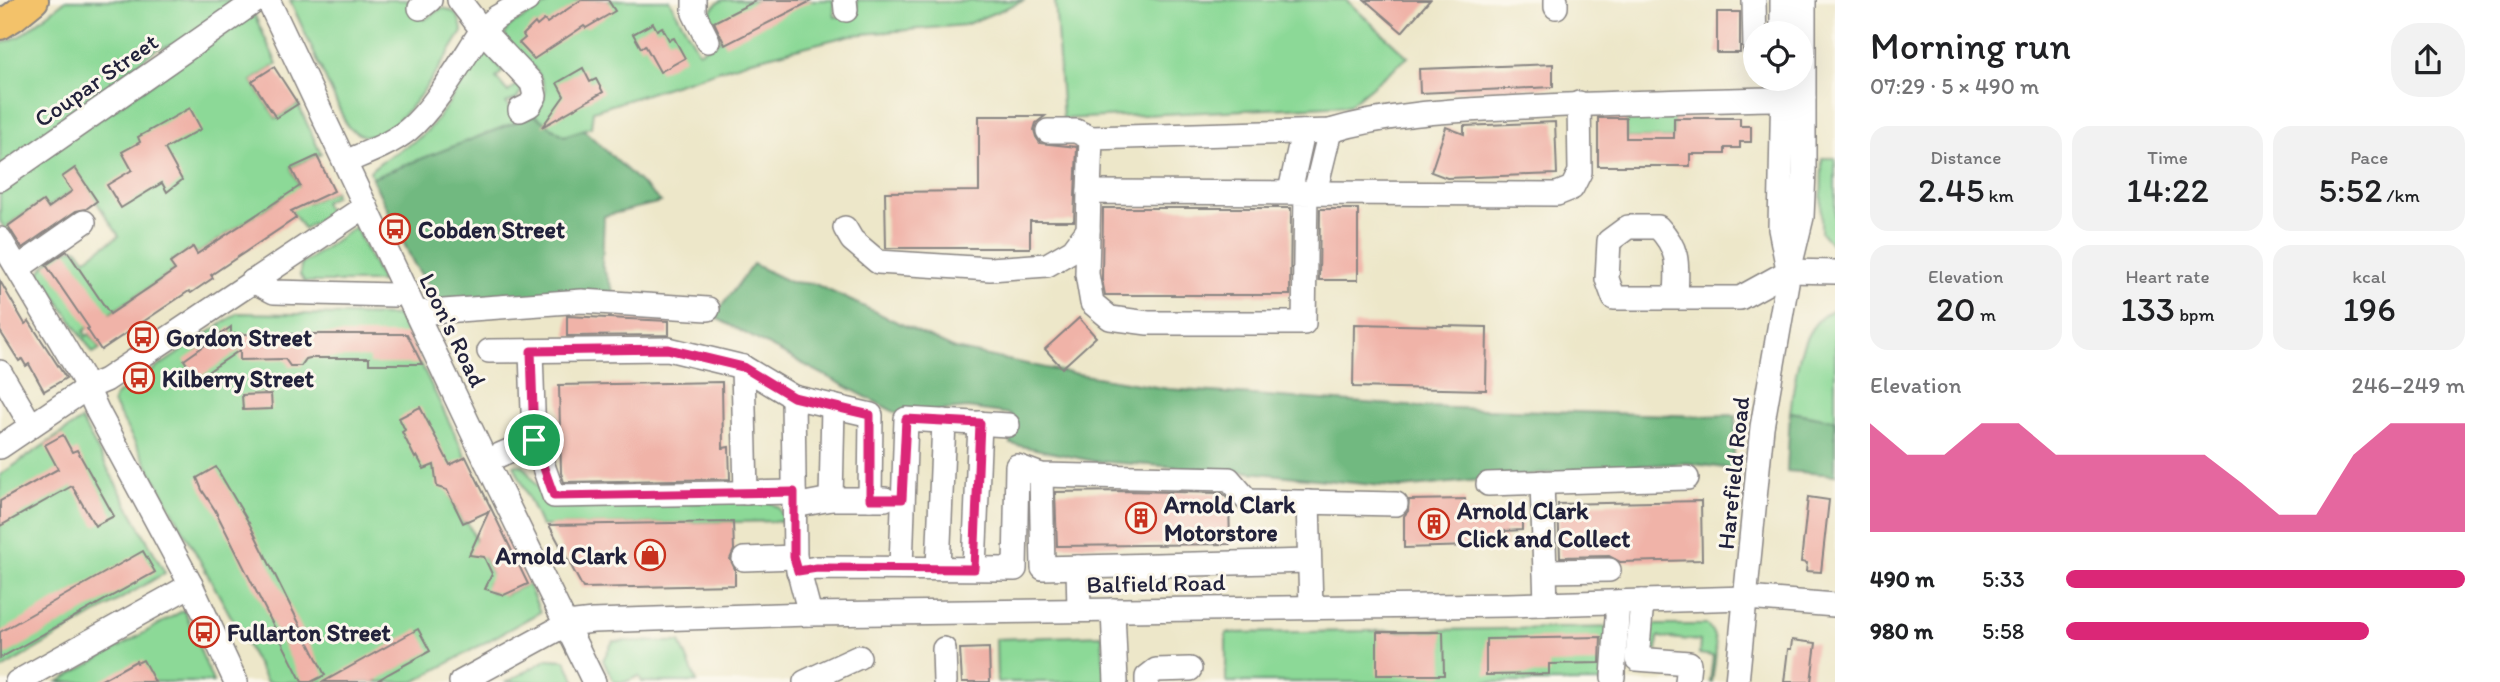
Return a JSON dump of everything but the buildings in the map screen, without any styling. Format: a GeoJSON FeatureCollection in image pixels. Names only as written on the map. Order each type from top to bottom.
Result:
{"type":"FeatureCollection","features":[{"type":"Feature","properties":{"kind":"main road"},"geometry":{"type":"LineString","coordinates":[[0,25],[34,0]]}},
{"type":"Feature","properties":{"kind":"street","name":"Coupar Street"},"geometry":{"type":"LineString","coordinates":[[0,179],[257,0]]}},
{"type":"Feature","properties":{"kind":"street","name":"Loon's Road"},"geometry":{"type":"LineString","coordinates":[[268,0],[404,290],[594,682]]}},
{"type":"Feature","properties":{"kind":"street"},"geometry":{"type":"LineString","coordinates":[[459,0],[482,30],[532,83],[535,96],[530,105],[520,110]]}},
{"type":"Feature","properties":{"kind":"street"},"geometry":{"type":"LineString","coordinates":[[345,162],[387,144],[409,129],[428,109],[482,30],[527,0]]}},
{"type":"Feature","properties":{"kind":"street"},"geometry":{"type":"LineString","coordinates":[[694,0],[694,13],[708,41]]}},
{"type":"Feature","properties":{"kind":"street"},"geometry":{"type":"LineString","coordinates":[[1754,0],[1754,21]]}},
{"type":"Feature","properties":{"kind":"street"},"geometry":{"type":"LineString","coordinates":[[1782,0],[1783,21]]}},
{"type":"Feature","properties":{"kind":"street","name":"Harefield Road"},"geometry":{"type":"LineString","coordinates":[[1737,682],[1766,404],[1801,217],[1804,172],[1790,92],[1804,0]]}},
{"type":"Feature","properties":{"kind":"street"},"geometry":{"type":"LineString","coordinates":[[1048,131],[1076,131],[1091,138],[1330,131],[1349,125],[1445,111],[1790,92]]}},
{"type":"Feature","properties":{"kind":"street"},"geometry":{"type":"LineString","coordinates":[[1089,192],[1557,194],[1572,188],[1580,172],[1579,103]]}},
{"type":"Feature","properties":{"kind":"street"},"geometry":{"type":"LineString","coordinates":[[1304,192],[1330,131]]}},
{"type":"Feature","properties":{"kind":"street"},"geometry":{"type":"LineString","coordinates":[[1091,138],[1087,274],[1092,303],[1110,318],[1148,323],[1304,323],[1303,132]]}},
{"type":"Feature","properties":{"kind":"street"},"geometry":{"type":"LineString","coordinates":[[0,447],[87,388],[106,380],[366,206]]}},
{"type":"Feature","properties":{"kind":"street"},"geometry":{"type":"LineString","coordinates":[[18,268],[84,222]]}},
{"type":"Feature","properties":{"kind":"street"},"geometry":{"type":"LineString","coordinates":[[845,228],[852,240],[878,261],[990,269],[1047,265],[1073,250],[1088,230]]}},
{"type":"Feature","properties":{"kind":"street"},"geometry":{"type":"LineString","coordinates":[[0,239],[87,388],[191,585],[236,682]]}},
{"type":"Feature","properties":{"kind":"street"},"geometry":{"type":"LineString","coordinates":[[1675,298],[1740,298],[1789,271],[1835,272]]}},
{"type":"Feature","properties":{"kind":"street"},"geometry":{"type":"LineString","coordinates":[[253,281],[274,292],[394,295],[404,290]]}},
{"type":"Feature","properties":{"kind":"street"},"geometry":{"type":"LineString","coordinates":[[416,313],[582,301],[708,309]]}},
{"type":"Feature","properties":{"kind":"street"},"geometry":{"type":"LineString","coordinates":[[489,351],[668,349],[743,367],[793,397],[870,415],[870,499]]}},
{"type":"Feature","properties":{"kind":"street"},"geometry":{"type":"LineString","coordinates":[[531,351],[534,440],[554,496],[746,493],[794,499],[902,499]]}},
{"type":"Feature","properties":{"kind":"street"},"geometry":{"type":"LineString","coordinates":[[743,367],[746,493]]}},
{"type":"Feature","properties":{"kind":"street"},"geometry":{"type":"LineString","coordinates":[[0,373],[31,425]]}},
{"type":"Feature","properties":{"kind":"street"},"geometry":{"type":"LineString","coordinates":[[793,397],[796,564],[810,614]]}},
{"type":"Feature","properties":{"kind":"street"},"geometry":{"type":"LineString","coordinates":[[831,499],[833,406]]}},
{"type":"Feature","properties":{"kind":"street"},"geometry":{"type":"LineString","coordinates":[[901,568],[906,419],[1008,425]]}},
{"type":"Feature","properties":{"kind":"street"},"geometry":{"type":"LineString","coordinates":[[938,568],[944,421]]}},
{"type":"Feature","properties":{"kind":"street"},"geometry":{"type":"LineString","coordinates":[[974,569],[980,423]]}},
{"type":"Feature","properties":{"kind":"street"},"geometry":{"type":"LineString","coordinates":[[486,461],[534,440]]}},
{"type":"Feature","properties":{"kind":"street"},"geometry":{"type":"LineString","coordinates":[[744,559],[817,568],[1015,569],[1017,466],[1041,475],[1229,479],[1248,501],[1396,504]]}},
{"type":"Feature","properties":{"kind":"street"},"geometry":{"type":"LineString","coordinates":[[1041,475],[1043,568],[1309,561]]}},
{"type":"Feature","properties":{"kind":"street"},"geometry":{"type":"LineString","coordinates":[[1488,484],[1687,478]]}},
{"type":"Feature","properties":{"kind":"street"},"geometry":{"type":"LineString","coordinates":[[1542,482],[1546,604]]}},
{"type":"Feature","properties":{"kind":"street"},"geometry":{"type":"LineString","coordinates":[[1308,502],[1311,607]]}},
{"type":"Feature","properties":{"kind":"street"},"geometry":{"type":"LineString","coordinates":[[1078,567],[1079,610]]}},
{"type":"Feature","properties":{"kind":"street"},"geometry":{"type":"LineString","coordinates":[[1545,571],[1609,570]]}},
{"type":"Feature","properties":{"kind":"street"},"geometry":{"type":"LineString","coordinates":[[17,682],[191,585]]}},
{"type":"Feature","properties":{"kind":"street","name":"Balfield Road"},"geometry":{"type":"LineString","coordinates":[[566,624],[810,614],[1546,604],[1746,598],[1835,605]]}},
{"type":"Feature","properties":{"kind":"street"},"geometry":{"type":"LineString","coordinates":[[1642,601],[1637,659],[1689,663],[1687,682]]}},
{"type":"Feature","properties":{"kind":"street"},"geometry":{"type":"LineString","coordinates":[[1613,677],[1618,602]]}},
{"type":"Feature","properties":{"kind":"street"},"geometry":{"type":"LineString","coordinates":[[1113,610],[1116,682]]}},
{"type":"Feature","properties":{"kind":"street"},"geometry":{"type":"LineString","coordinates":[[461,682],[566,624]]}},
{"type":"Feature","properties":{"kind":"street"},"geometry":{"type":"LineString","coordinates":[[944,649],[945,682]]}},
{"type":"Feature","properties":{"kind":"street"},"geometry":{"type":"LineString","coordinates":[[805,682],[859,657]]}},
{"type":"Feature","properties":{"kind":"street"},"geometry":{"type":"LineString","coordinates":[[1147,682],[1147,677],[1156,670],[1190,669]]}},
{"type":"Feature","properties":{"kind":"green space"},"geometry":{"type":"Polygon","coordinates":[[[66,0],[240,0],[182,43],[157,49],[0,167],[0,44],[20,36],[66,0]]]}},
{"type":"Feature","properties":{"kind":"green space"},"geometry":{"type":"Polygon","coordinates":[[[290,0],[408,0],[424,20],[442,8],[451,11],[459,19],[462,32],[410,108],[384,131],[365,136],[347,126],[290,0]]]}},
{"type":"Feature","properties":{"kind":"green space"},"geometry":{"type":"Polygon","coordinates":[[[555,0],[669,0],[699,52],[720,40],[709,14],[717,3],[723,0],[833,0],[835,17],[858,15],[857,0],[1025,0],[965,25],[851,35],[752,60],[593,111],[591,127],[564,136],[534,115],[542,104],[544,85],[533,67],[508,42],[505,35],[508,27],[555,0]]]}},
{"type":"Feature","properties":{"kind":"green space"},"geometry":{"type":"Polygon","coordinates":[[[1055,0],[1346,0],[1408,57],[1349,105],[1063,119],[1055,0]]]}},
{"type":"Feature","properties":{"kind":"green space"},"geometry":{"type":"Polygon","coordinates":[[[254,14],[277,64],[252,81],[276,118],[298,104],[321,154],[291,168],[308,203],[334,191],[335,196],[324,202],[329,213],[304,229],[282,198],[197,254],[192,248],[171,262],[175,270],[84,331],[86,336],[90,334],[100,349],[93,353],[40,273],[46,263],[60,253],[77,248],[85,259],[119,236],[75,169],[72,191],[44,210],[39,204],[8,225],[11,232],[8,234],[0,221],[0,187],[254,14]]]}},
{"type":"Feature","properties":{"kind":"green space"},"geometry":{"type":"Polygon","coordinates":[[[483,54],[489,55],[503,71],[496,78],[508,92],[518,84],[522,89],[517,99],[506,103],[522,121],[372,178],[370,171],[376,165],[414,142],[428,130],[483,54]]]}},
{"type":"Feature","properties":{"kind":"green space"},"geometry":{"type":"Polygon","coordinates":[[[534,115],[564,136],[584,130],[661,202],[604,216],[602,266],[615,294],[440,302],[414,264],[372,178],[534,115]]]}},
{"type":"Feature","properties":{"kind":"green space"},"geometry":{"type":"Polygon","coordinates":[[[1626,118],[1674,118],[1674,138],[1626,138],[1626,118]]]}},
{"type":"Feature","properties":{"kind":"green space"},"geometry":{"type":"Polygon","coordinates":[[[1822,158],[1835,158],[1835,248],[1821,232],[1822,158]]]}},
{"type":"Feature","properties":{"kind":"green space"},"geometry":{"type":"Polygon","coordinates":[[[355,227],[382,282],[305,282],[300,275],[301,265],[355,227]]]}},
{"type":"Feature","properties":{"kind":"green space"},"geometry":{"type":"Polygon","coordinates":[[[753,264],[790,282],[815,284],[955,349],[1060,371],[1168,389],[1422,407],[1736,415],[1733,469],[1687,463],[1597,468],[1402,488],[1249,472],[1093,461],[1011,444],[1011,414],[967,408],[900,415],[714,317],[753,264]]]}},
{"type":"Feature","properties":{"kind":"green space"},"geometry":{"type":"Polygon","coordinates":[[[1835,309],[1835,420],[1790,412],[1800,353],[1806,339],[1822,317],[1835,309]]]}},
{"type":"Feature","properties":{"kind":"green space"},"geometry":{"type":"Polygon","coordinates":[[[238,313],[398,316],[466,457],[450,489],[463,523],[467,522],[479,546],[472,554],[476,556],[482,553],[495,579],[488,583],[487,588],[492,592],[499,588],[504,595],[528,584],[540,612],[414,682],[267,682],[113,403],[115,396],[238,313]]]}},
{"type":"Feature","properties":{"kind":"green space"},"geometry":{"type":"Polygon","coordinates":[[[1790,412],[1835,420],[1835,475],[1787,471],[1790,412]]]}},
{"type":"Feature","properties":{"kind":"green space"},"geometry":{"type":"Polygon","coordinates":[[[81,420],[165,573],[0,670],[0,475],[81,420]]]}},
{"type":"Feature","properties":{"kind":"green space"},"geometry":{"type":"Polygon","coordinates":[[[514,465],[523,465],[549,505],[768,501],[779,508],[785,521],[541,526],[514,465]]]}},
{"type":"Feature","properties":{"kind":"green space"},"geometry":{"type":"Polygon","coordinates":[[[184,610],[213,682],[58,682],[184,610]]]}},
{"type":"Feature","properties":{"kind":"green space"},"geometry":{"type":"Polygon","coordinates":[[[1650,625],[1707,625],[1716,644],[1712,682],[1713,656],[1699,654],[1700,641],[1658,637],[1657,651],[1649,646],[1650,625]]]}},
{"type":"Feature","properties":{"kind":"green space"},"geometry":{"type":"Polygon","coordinates":[[[1631,627],[1624,682],[1226,682],[1226,633],[1631,627]]]}},
{"type":"Feature","properties":{"kind":"green space"},"geometry":{"type":"Polygon","coordinates":[[[1102,635],[1105,682],[997,682],[996,639],[1102,635]]]}},
{"type":"Feature","properties":{"kind":"green space"},"geometry":{"type":"Polygon","coordinates":[[[613,641],[680,642],[697,682],[642,682],[639,676],[625,682],[614,682],[603,660],[613,641]]]}},
{"type":"Feature","properties":{"kind":"green space"},"geometry":{"type":"Polygon","coordinates":[[[548,659],[565,660],[576,682],[507,682],[548,659]]]}},
{"type":"Feature","properties":{"kind":"place","name":"Cobden Street"},"geometry":{"type":"Point","coordinates":[395,229]}},
{"type":"Feature","properties":{"kind":"place","name":"Gordon Street"},"geometry":{"type":"Point","coordinates":[143,337]}},
{"type":"Feature","properties":{"kind":"place","name":"Kilberry Street"},"geometry":{"type":"Point","coordinates":[139,378]}},
{"type":"Feature","properties":{"kind":"place","name":"Arnold Clark Motorstore"},"geometry":{"type":"Point","coordinates":[1141,518]}},
{"type":"Feature","properties":{"kind":"place","name":"Arnold Clark Click and Collect"},"geometry":{"type":"Point","coordinates":[1434,524]}},
{"type":"Feature","properties":{"kind":"place","name":"Arnold Clark"},"geometry":{"type":"Point","coordinates":[650,555]}},
{"type":"Feature","properties":{"kind":"place","name":"Fullarton Street"},"geometry":{"type":"Point","coordinates":[204,632]}},
{"type":"Feature","properties":{"kind":"route"},"geometry":{"type":"LineString","coordinates":[[668,349],[743,367],[793,397],[870,415],[870,499],[902,499],[906,419],[980,423],[974,569],[817,568],[798,571],[794,557],[794,492],[554,496],[534,440],[531,351],[668,349]]}}]}
